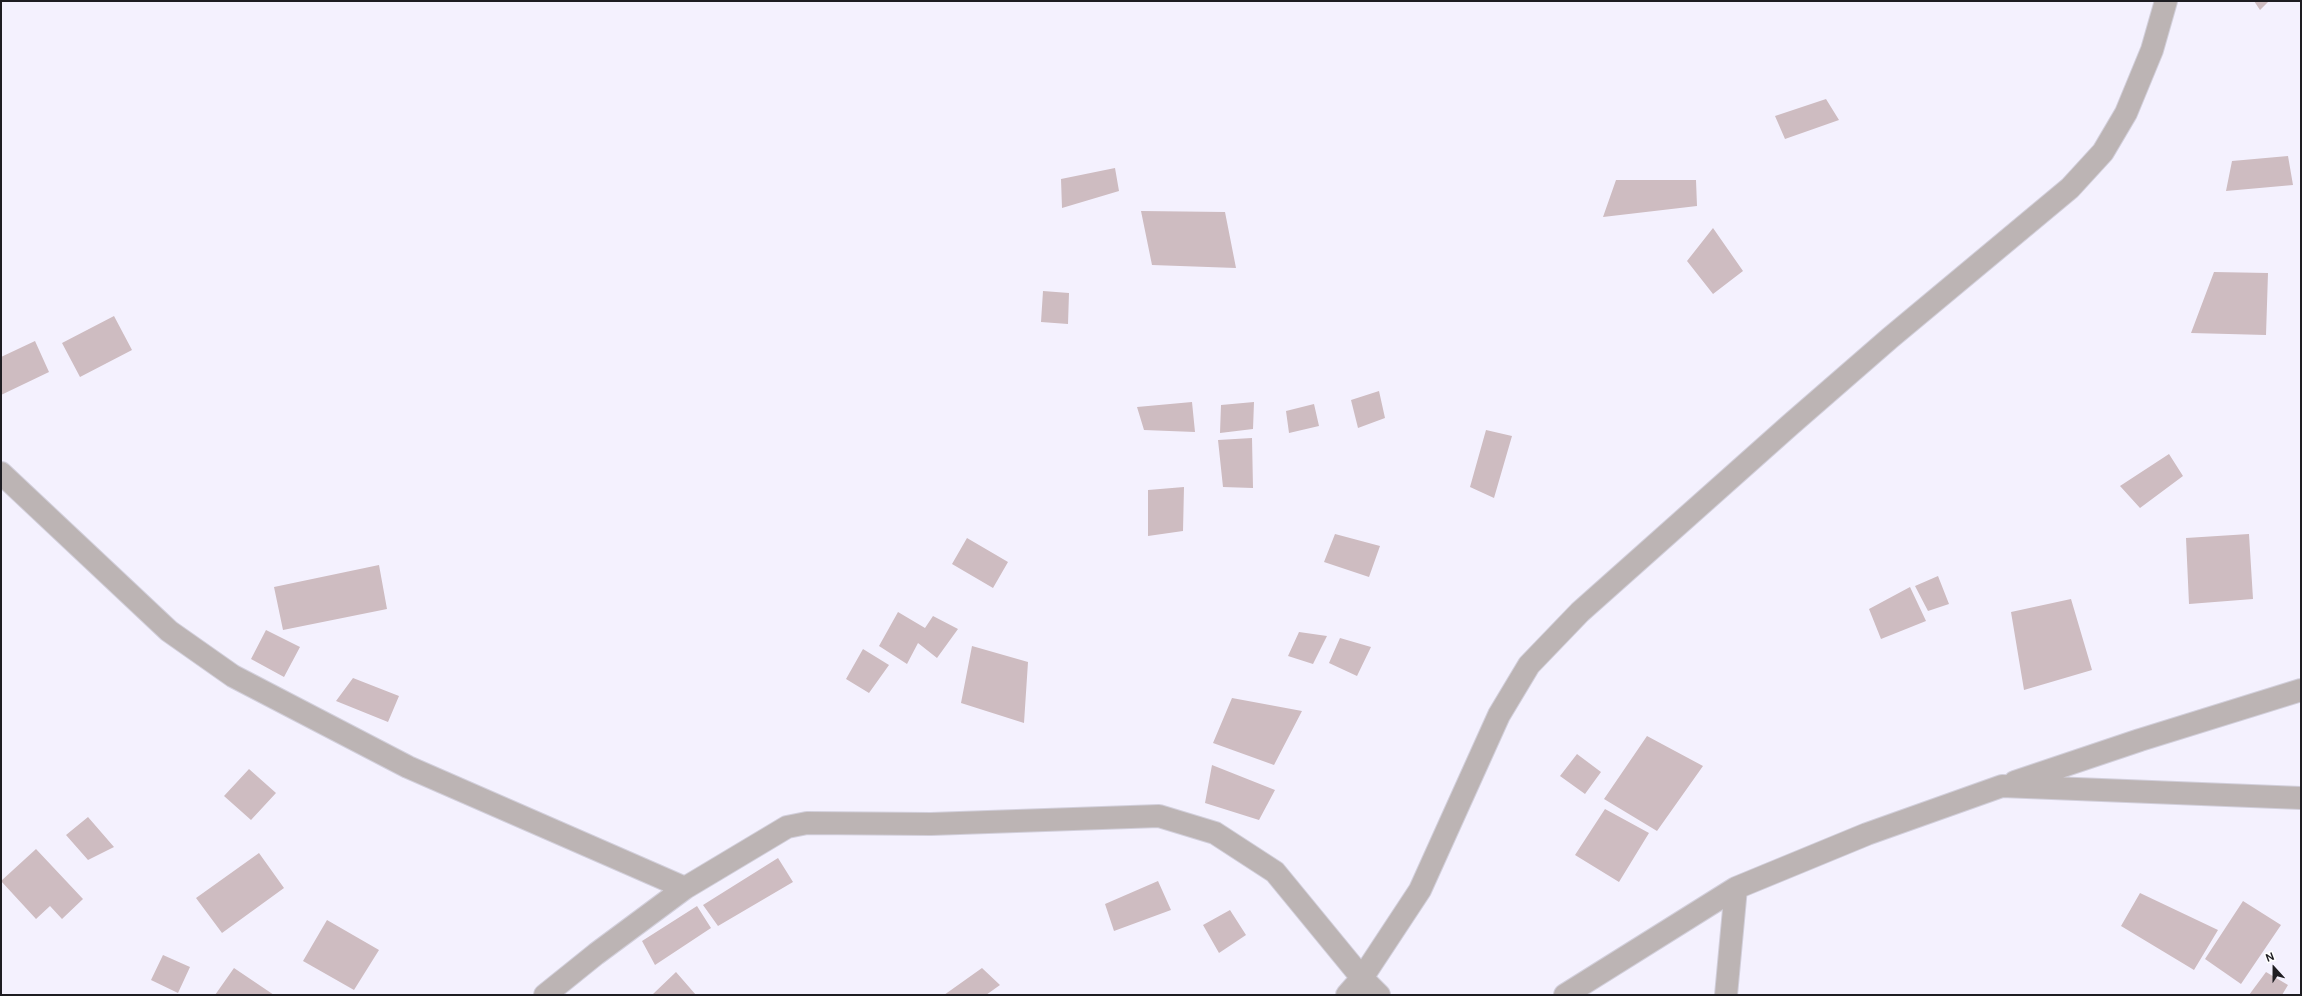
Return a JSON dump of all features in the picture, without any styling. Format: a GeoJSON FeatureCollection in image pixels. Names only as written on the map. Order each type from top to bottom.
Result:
{"type":"FeatureCollection","features":[{"type":"Feature","properties":{"kind":"street"},"geometry":{"type":"LineString","coordinates":[[1347,995],[1362,978],[1420,890],[1499,715],[1529,665],[1580,612],[1790,425],[1890,338],[2070,188],[2103,152],[2126,113],[2152,50],[2166,1]]}},
{"type":"Feature","properties":{"kind":"street"},"geometry":{"type":"LineString","coordinates":[[1,474],[169,631],[233,676],[408,767],[685,888]]}},
{"type":"Feature","properties":{"kind":"street"},"geometry":{"type":"LineString","coordinates":[[1565,995],[1736,888],[1866,834],[2002,786],[2140,740],[2301,690]]}},
{"type":"Feature","properties":{"kind":"street"},"geometry":{"type":"LineString","coordinates":[[2002,786],[2301,798]]}},
{"type":"Feature","properties":{"kind":"street"},"geometry":{"type":"LineString","coordinates":[[545,995],[596,954],[685,888],[787,827],[807,823],[931,824],[1158,816],[1214,833],[1275,872],[1362,978],[1379,995]]}},
{"type":"Feature","properties":{"kind":"street"},"geometry":{"type":"LineString","coordinates":[[1726,995],[1736,888]]}},
{"type":"Feature","properties":{"kind":"building"},"geometry":{"type":"Polygon","coordinates":[[[2254,1],[2269,1],[2260,10],[2254,1]]]}},
{"type":"Feature","properties":{"kind":"building"},"geometry":{"type":"Polygon","coordinates":[[[1826,99],[1839,120],[1785,139],[1775,116],[1826,99]]]}},
{"type":"Feature","properties":{"kind":"building"},"geometry":{"type":"Polygon","coordinates":[[[2288,156],[2293,185],[2226,191],[2232,161],[2288,156]]]}},
{"type":"Feature","properties":{"kind":"building"},"geometry":{"type":"Polygon","coordinates":[[[1115,168],[1119,191],[1062,208],[1061,179],[1115,168]]]}},
{"type":"Feature","properties":{"kind":"building"},"geometry":{"type":"Polygon","coordinates":[[[1616,180],[1696,180],[1697,206],[1603,217],[1616,180]]]}},
{"type":"Feature","properties":{"kind":"building"},"geometry":{"type":"Polygon","coordinates":[[[1141,211],[1225,212],[1236,268],[1152,265],[1141,211]]]}},
{"type":"Feature","properties":{"kind":"building"},"geometry":{"type":"Polygon","coordinates":[[[1713,228],[1743,271],[1713,294],[1687,261],[1713,228]]]}},
{"type":"Feature","properties":{"kind":"building"},"geometry":{"type":"Polygon","coordinates":[[[2214,272],[2268,273],[2266,335],[2191,333],[2214,272]]]}},
{"type":"Feature","properties":{"kind":"building"},"geometry":{"type":"Polygon","coordinates":[[[1043,291],[1069,293],[1068,324],[1041,322],[1043,291]]]}},
{"type":"Feature","properties":{"kind":"building"},"geometry":{"type":"Polygon","coordinates":[[[114,316],[132,350],[80,377],[62,343],[114,316]]]}},
{"type":"Feature","properties":{"kind":"building"},"geometry":{"type":"Polygon","coordinates":[[[35,341],[49,372],[1,395],[1,357],[35,341]]]}},
{"type":"Feature","properties":{"kind":"building"},"geometry":{"type":"Polygon","coordinates":[[[1379,391],[1385,418],[1358,428],[1351,400],[1379,391]]]}},
{"type":"Feature","properties":{"kind":"building"},"geometry":{"type":"Polygon","coordinates":[[[1192,402],[1195,432],[1144,430],[1137,407],[1192,402]]]}},
{"type":"Feature","properties":{"kind":"building"},"geometry":{"type":"Polygon","coordinates":[[[1254,402],[1253,429],[1220,433],[1221,405],[1254,402]]]}},
{"type":"Feature","properties":{"kind":"building"},"geometry":{"type":"Polygon","coordinates":[[[1314,404],[1319,426],[1289,433],[1286,411],[1314,404]]]}},
{"type":"Feature","properties":{"kind":"building"},"geometry":{"type":"Polygon","coordinates":[[[1486,430],[1512,436],[1494,498],[1470,487],[1486,430]]]}},
{"type":"Feature","properties":{"kind":"building"},"geometry":{"type":"Polygon","coordinates":[[[1252,438],[1253,488],[1223,487],[1218,440],[1252,438]]]}},
{"type":"Feature","properties":{"kind":"building"},"geometry":{"type":"Polygon","coordinates":[[[2169,454],[2183,476],[2140,508],[2120,486],[2169,454]]]}},
{"type":"Feature","properties":{"kind":"building"},"geometry":{"type":"Polygon","coordinates":[[[1184,487],[1183,531],[1148,536],[1148,490],[1184,487]]]}},
{"type":"Feature","properties":{"kind":"building"},"geometry":{"type":"Polygon","coordinates":[[[1335,534],[1380,546],[1369,577],[1324,562],[1335,534]]]}},
{"type":"Feature","properties":{"kind":"building"},"geometry":{"type":"Polygon","coordinates":[[[2249,534],[2253,599],[2189,604],[2186,538],[2249,534]]]}},
{"type":"Feature","properties":{"kind":"building"},"geometry":{"type":"Polygon","coordinates":[[[967,538],[1008,562],[993,588],[952,564],[967,538]]]}},
{"type":"Feature","properties":{"kind":"building"},"geometry":{"type":"Polygon","coordinates":[[[379,565],[387,609],[283,630],[274,587],[379,565]]]}},
{"type":"Feature","properties":{"kind":"building"},"geometry":{"type":"Polygon","coordinates":[[[1938,576],[1949,604],[1928,611],[1915,586],[1938,576]]]}},
{"type":"Feature","properties":{"kind":"building"},"geometry":{"type":"Polygon","coordinates":[[[1910,587],[1926,621],[1881,639],[1869,609],[1910,587]]]}},
{"type":"Feature","properties":{"kind":"building"},"geometry":{"type":"Polygon","coordinates":[[[2071,599],[2092,670],[2024,690],[2011,612],[2071,599]]]}},
{"type":"Feature","properties":{"kind":"building"},"geometry":{"type":"Polygon","coordinates":[[[898,612],[925,628],[933,616],[958,629],[937,658],[918,643],[907,664],[879,646],[898,612]]]}},
{"type":"Feature","properties":{"kind":"building"},"geometry":{"type":"Polygon","coordinates":[[[266,630],[300,647],[284,677],[251,659],[266,630]]]}},
{"type":"Feature","properties":{"kind":"building"},"geometry":{"type":"Polygon","coordinates":[[[1299,632],[1327,636],[1313,664],[1288,656],[1299,632]]]}},
{"type":"Feature","properties":{"kind":"building"},"geometry":{"type":"Polygon","coordinates":[[[1340,638],[1371,647],[1357,676],[1329,663],[1340,638]]]}},
{"type":"Feature","properties":{"kind":"building"},"geometry":{"type":"Polygon","coordinates":[[[972,646],[1028,662],[1024,723],[961,703],[972,646]]]}},
{"type":"Feature","properties":{"kind":"building"},"geometry":{"type":"Polygon","coordinates":[[[863,649],[889,665],[869,693],[846,679],[863,649]]]}},
{"type":"Feature","properties":{"kind":"building"},"geometry":{"type":"Polygon","coordinates":[[[353,678],[399,696],[388,722],[336,701],[353,678]]]}},
{"type":"Feature","properties":{"kind":"building"},"geometry":{"type":"Polygon","coordinates":[[[1232,698],[1302,711],[1274,765],[1213,743],[1232,698]]]}},
{"type":"Feature","properties":{"kind":"building"},"geometry":{"type":"Polygon","coordinates":[[[1647,736],[1703,766],[1657,831],[1604,799],[1647,736]]]}},
{"type":"Feature","properties":{"kind":"building"},"geometry":{"type":"Polygon","coordinates":[[[1577,754],[1601,772],[1585,794],[1560,776],[1577,754]]]}},
{"type":"Feature","properties":{"kind":"building"},"geometry":{"type":"Polygon","coordinates":[[[1212,765],[1275,790],[1259,820],[1205,803],[1212,765]]]}},
{"type":"Feature","properties":{"kind":"building"},"geometry":{"type":"Polygon","coordinates":[[[249,769],[276,793],[251,820],[224,796],[249,769]]]}},
{"type":"Feature","properties":{"kind":"building"},"geometry":{"type":"Polygon","coordinates":[[[1605,809],[1649,833],[1619,882],[1575,855],[1605,809]]]}},
{"type":"Feature","properties":{"kind":"building"},"geometry":{"type":"Polygon","coordinates":[[[88,817],[114,847],[88,860],[66,835],[88,817]]]}},
{"type":"Feature","properties":{"kind":"building"},"geometry":{"type":"Polygon","coordinates":[[[36,849],[83,899],[62,919],[50,906],[36,919],[1,881],[36,849]]]}},
{"type":"Feature","properties":{"kind":"building"},"geometry":{"type":"Polygon","coordinates":[[[259,853],[284,888],[222,933],[196,898],[259,853]]]}},
{"type":"Feature","properties":{"kind":"building"},"geometry":{"type":"Polygon","coordinates":[[[778,858],[793,882],[718,926],[703,905],[778,858]]]}},
{"type":"Feature","properties":{"kind":"building"},"geometry":{"type":"Polygon","coordinates":[[[1158,881],[1171,910],[1114,931],[1105,904],[1158,881]]]}},
{"type":"Feature","properties":{"kind":"building"},"geometry":{"type":"Polygon","coordinates":[[[2140,893],[2218,930],[2194,970],[2121,926],[2140,893]]]}},
{"type":"Feature","properties":{"kind":"building"},"geometry":{"type":"Polygon","coordinates":[[[2243,901],[2281,925],[2241,984],[2205,959],[2243,901]]]}},
{"type":"Feature","properties":{"kind":"building"},"geometry":{"type":"Polygon","coordinates":[[[697,906],[711,928],[655,965],[642,941],[697,906]]]}},
{"type":"Feature","properties":{"kind":"building"},"geometry":{"type":"Polygon","coordinates":[[[1230,910],[1246,935],[1219,953],[1203,925],[1230,910]]]}},
{"type":"Feature","properties":{"kind":"building"},"geometry":{"type":"Polygon","coordinates":[[[327,920],[379,950],[354,990],[303,961],[327,920]]]}},
{"type":"Feature","properties":{"kind":"building"},"geometry":{"type":"Polygon","coordinates":[[[163,955],[190,967],[178,993],[151,980],[163,955]]]}},
{"type":"Feature","properties":{"kind":"building"},"geometry":{"type":"Polygon","coordinates":[[[234,968],[274,995],[215,995],[234,968]]]}},
{"type":"Feature","properties":{"kind":"building"},"geometry":{"type":"Polygon","coordinates":[[[982,968],[1000,985],[986,995],[944,995],[982,968]]]}},
{"type":"Feature","properties":{"kind":"building"},"geometry":{"type":"Polygon","coordinates":[[[676,972],[696,995],[653,995],[653,994],[676,972]]]}},
{"type":"Feature","properties":{"kind":"building"},"geometry":{"type":"Polygon","coordinates":[[[2266,972],[2288,985],[2282,995],[2249,995],[2266,972]]]}}]}
